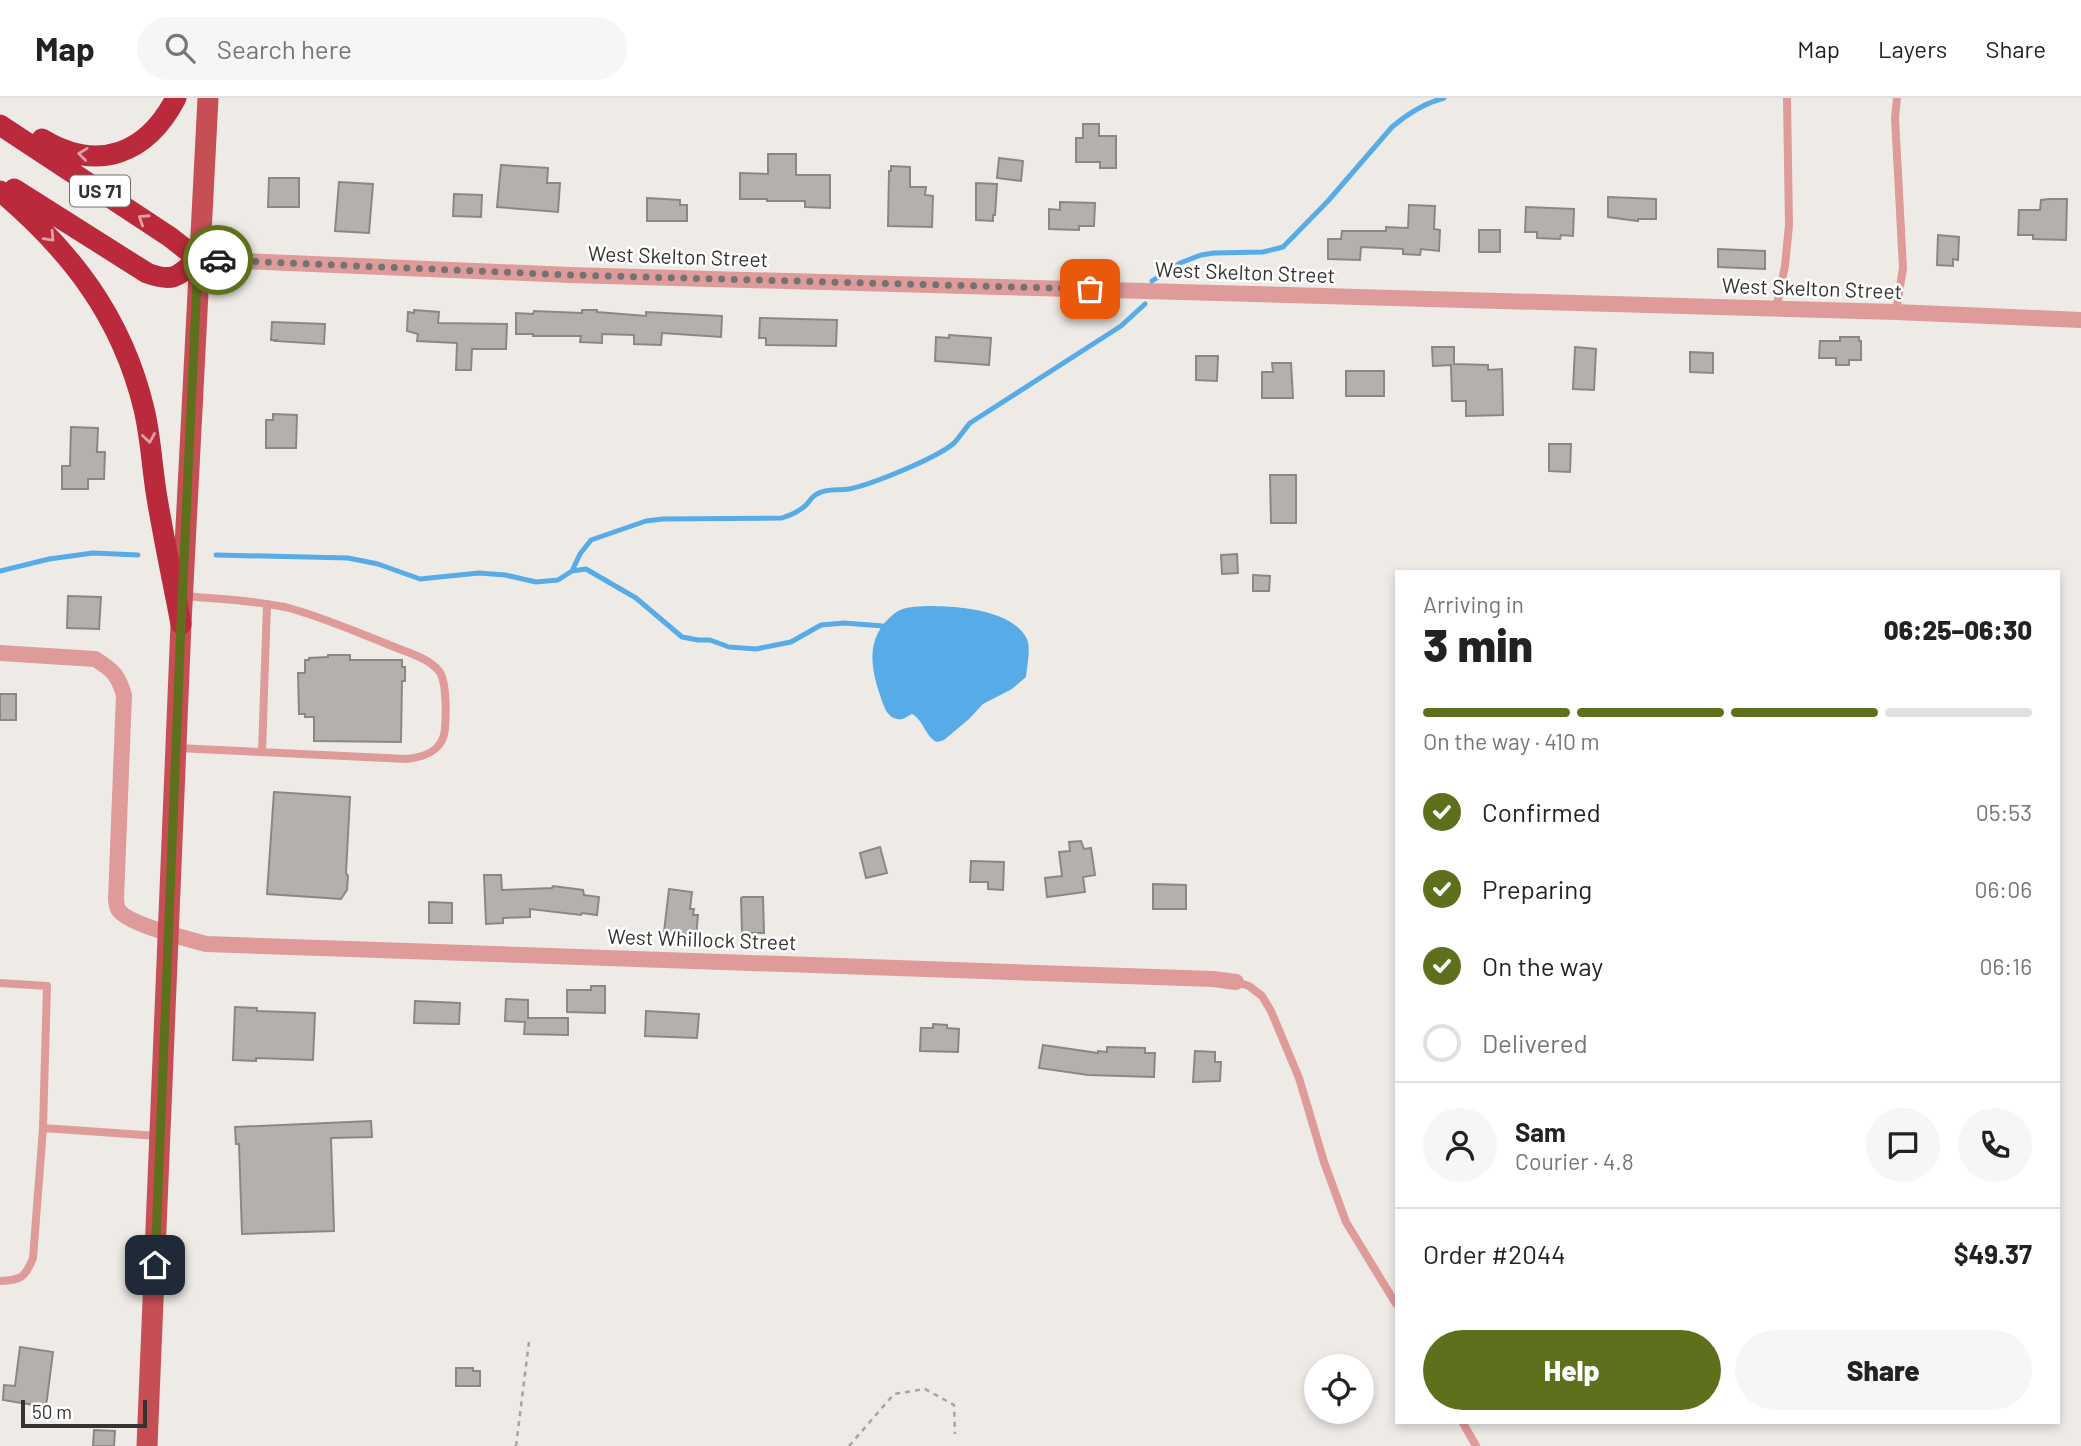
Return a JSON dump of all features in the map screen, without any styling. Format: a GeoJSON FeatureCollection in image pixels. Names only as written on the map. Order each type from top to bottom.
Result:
{"type":"FeatureCollection","features":[{"type":"Feature","properties":{"kind":"highway"},"geometry":{"type":"LineString","coordinates":[[0,113],[53,146],[75,154],[107,155],[133,146],[148,136],[159,126],[176,98]]}},
{"type":"Feature","properties":{"kind":"highway","name":"US 71"},"geometry":{"type":"LineString","coordinates":[[0,125],[170,237],[198,259]]}},
{"type":"Feature","properties":{"kind":"highway"},"geometry":{"type":"LineString","coordinates":[[0,180],[157,277],[178,277],[198,259]]}},
{"type":"Feature","properties":{"kind":"highway"},"geometry":{"type":"LineString","coordinates":[[0,191],[60,247],[87,283],[119,337],[144,410],[156,496],[181,624]]}},
{"type":"Feature","properties":{"kind":"main road"},"geometry":{"type":"LineString","coordinates":[[147,1446],[182,596],[208,98]]}},
{"type":"Feature","properties":{"kind":"street","name":"West Skelton Street"},"geometry":{"type":"LineString","coordinates":[[198,259],[570,275],[1896,312],[2081,320]]}},
{"type":"Feature","properties":{"kind":"street","name":"West Whillock Street"},"geometry":{"type":"LineString","coordinates":[[0,653],[95,659],[119,678],[124,695],[116,898],[118,909],[125,917],[168,934],[206,944],[1172,977],[1236,982]]}},
{"type":"Feature","properties":{"kind":"lane"},"geometry":{"type":"LineString","coordinates":[[1776,309],[1785,266],[1789,225],[1787,98]]}},
{"type":"Feature","properties":{"kind":"lane"},"geometry":{"type":"LineString","coordinates":[[1896,312],[1903,268],[1895,118],[1897,98]]}},
{"type":"Feature","properties":{"kind":"lane"},"geometry":{"type":"LineString","coordinates":[[177,748],[356,758],[417,758],[435,750],[444,737],[445,727],[444,681],[433,665],[413,654],[287,608],[182,596]]}},
{"type":"Feature","properties":{"kind":"lane"},"geometry":{"type":"LineString","coordinates":[[262,752],[267,604]]}},
{"type":"Feature","properties":{"kind":"lane"},"geometry":{"type":"LineString","coordinates":[[1236,982],[1249,986],[1262,996],[1271,1011],[1299,1078],[1324,1162],[1346,1223],[1395,1302]]}},
{"type":"Feature","properties":{"kind":"lane"},"geometry":{"type":"LineString","coordinates":[[0,984],[47,986],[43,1128],[33,1258],[28,1271],[18,1280],[0,1281]]}},
{"type":"Feature","properties":{"kind":"lane"},"geometry":{"type":"LineString","coordinates":[[43,1128],[161,1136]]}},
{"type":"Feature","properties":{"kind":"lane"},"geometry":{"type":"LineString","coordinates":[[1463,1424],[1476,1446]]}},
{"type":"Feature","properties":{"kind":"path"},"geometry":{"type":"LineString","coordinates":[[516,1446],[529,1342]]}},
{"type":"Feature","properties":{"kind":"path"},"geometry":{"type":"LineString","coordinates":[[849,1446],[894,1394],[925,1389],[954,1405],[955,1434]]}},
{"type":"Feature","properties":{"kind":"water"},"geometry":{"type":"Polygon","coordinates":[[[953,607],[996,615],[1020,629],[1029,648],[1026,677],[1012,689],[983,704],[944,740],[937,742],[912,714],[899,719],[888,714],[877,686],[873,664],[874,642],[885,622],[902,609],[953,607]]]}},
{"type":"Feature","properties":{"kind":"building"},"geometry":{"type":"Polygon","coordinates":[[[1083,124],[1099,124],[1099,136],[1116,136],[1116,168],[1100,168],[1100,162],[1076,162],[1076,138],[1083,138],[1083,124]]]}},
{"type":"Feature","properties":{"kind":"building"},"geometry":{"type":"Polygon","coordinates":[[[768,154],[796,154],[796,175],[830,175],[830,208],[805,207],[805,201],[740,199],[740,173],[768,174],[768,154]]]}},
{"type":"Feature","properties":{"kind":"building"},"geometry":{"type":"Polygon","coordinates":[[[999,158],[1023,161],[1021,181],[997,178],[999,158]]]}},
{"type":"Feature","properties":{"kind":"building"},"geometry":{"type":"Polygon","coordinates":[[[501,165],[548,168],[547,183],[560,183],[558,212],[497,207],[501,165]]]}},
{"type":"Feature","properties":{"kind":"building"},"geometry":{"type":"Polygon","coordinates":[[[891,166],[910,167],[910,187],[926,187],[925,195],[933,196],[932,227],[888,226],[891,166]]]}},
{"type":"Feature","properties":{"kind":"building"},"geometry":{"type":"Polygon","coordinates":[[[269,178],[299,178],[299,207],[268,207],[269,178]]]}},
{"type":"Feature","properties":{"kind":"building"},"geometry":{"type":"Polygon","coordinates":[[[339,182],[373,184],[369,233],[335,231],[339,182]]]}},
{"type":"Feature","properties":{"kind":"building"},"geometry":{"type":"Polygon","coordinates":[[[976,183],[997,184],[993,221],[976,220],[976,183]]]}},
{"type":"Feature","properties":{"kind":"building"},"geometry":{"type":"Polygon","coordinates":[[[454,194],[482,195],[481,217],[453,216],[454,194]]]}},
{"type":"Feature","properties":{"kind":"building"},"geometry":{"type":"Polygon","coordinates":[[[1608,197],[1656,199],[1656,219],[1638,221],[1608,217],[1608,197]]]}},
{"type":"Feature","properties":{"kind":"building"},"geometry":{"type":"Polygon","coordinates":[[[647,198],[680,200],[680,205],[687,205],[687,221],[647,221],[647,198]]]}},
{"type":"Feature","properties":{"kind":"building"},"geometry":{"type":"Polygon","coordinates":[[[2067,199],[2066,240],[2033,239],[2033,235],[2018,235],[2019,210],[2040,210],[2041,200],[2067,199]]]}},
{"type":"Feature","properties":{"kind":"building"},"geometry":{"type":"Polygon","coordinates":[[[1060,202],[1095,203],[1094,226],[1079,226],[1079,230],[1049,229],[1049,209],[1060,210],[1060,202]]]}},
{"type":"Feature","properties":{"kind":"building"},"geometry":{"type":"Polygon","coordinates":[[[1409,205],[1435,206],[1434,229],[1440,230],[1439,251],[1421,249],[1420,255],[1403,254],[1403,249],[1361,247],[1360,260],[1328,259],[1328,239],[1341,239],[1342,231],[1408,228],[1409,205]]]}},
{"type":"Feature","properties":{"kind":"building"},"geometry":{"type":"Polygon","coordinates":[[[1526,207],[1574,209],[1573,236],[1561,235],[1560,239],[1537,238],[1537,232],[1525,232],[1526,207]]]}},
{"type":"Feature","properties":{"kind":"building"},"geometry":{"type":"Polygon","coordinates":[[[1479,230],[1500,230],[1500,252],[1479,252],[1479,230]]]}},
{"type":"Feature","properties":{"kind":"building"},"geometry":{"type":"Polygon","coordinates":[[[1938,235],[1959,237],[1958,260],[1953,259],[1953,266],[1937,265],[1938,235]]]}},
{"type":"Feature","properties":{"kind":"building"},"geometry":{"type":"Polygon","coordinates":[[[1718,249],[1765,251],[1765,269],[1718,267],[1718,249]]]}},
{"type":"Feature","properties":{"kind":"building"},"geometry":{"type":"Polygon","coordinates":[[[414,310],[439,312],[438,323],[507,324],[506,349],[472,349],[471,370],[456,370],[457,343],[417,341],[418,334],[407,331],[408,312],[414,313],[414,310]]]}},
{"type":"Feature","properties":{"kind":"building"},"geometry":{"type":"Polygon","coordinates":[[[582,310],[646,316],[646,312],[722,316],[721,337],[662,333],[661,345],[634,344],[634,335],[602,334],[602,343],[580,342],[581,336],[516,334],[516,313],[582,313],[582,310]]]}},
{"type":"Feature","properties":{"kind":"building"},"geometry":{"type":"Polygon","coordinates":[[[760,318],[837,320],[836,346],[766,345],[766,338],[759,338],[760,318]]]}},
{"type":"Feature","properties":{"kind":"building"},"geometry":{"type":"Polygon","coordinates":[[[272,322],[325,324],[324,344],[271,340],[272,322]]]}},
{"type":"Feature","properties":{"kind":"building"},"geometry":{"type":"Polygon","coordinates":[[[949,335],[991,338],[989,365],[935,361],[936,337],[949,338],[949,335]]]}},
{"type":"Feature","properties":{"kind":"building"},"geometry":{"type":"Polygon","coordinates":[[[1840,337],[1859,337],[1861,360],[1849,360],[1849,365],[1836,365],[1836,358],[1819,358],[1820,341],[1840,341],[1840,337]]]}},
{"type":"Feature","properties":{"kind":"building"},"geometry":{"type":"Polygon","coordinates":[[[1432,347],[1454,347],[1454,364],[1488,365],[1488,370],[1502,369],[1503,415],[1466,416],[1466,401],[1452,401],[1451,365],[1433,366],[1432,347]]]}},
{"type":"Feature","properties":{"kind":"building"},"geometry":{"type":"Polygon","coordinates":[[[1575,347],[1596,349],[1594,390],[1573,389],[1575,347]]]}},
{"type":"Feature","properties":{"kind":"building"},"geometry":{"type":"Polygon","coordinates":[[[1690,352],[1713,353],[1713,373],[1690,372],[1690,352]]]}},
{"type":"Feature","properties":{"kind":"building"},"geometry":{"type":"Polygon","coordinates":[[[1196,356],[1218,356],[1217,381],[1196,380],[1196,356]]]}},
{"type":"Feature","properties":{"kind":"building"},"geometry":{"type":"Polygon","coordinates":[[[1272,363],[1291,363],[1293,398],[1262,398],[1262,372],[1273,372],[1272,363]]]}},
{"type":"Feature","properties":{"kind":"building"},"geometry":{"type":"Polygon","coordinates":[[[1346,371],[1384,371],[1384,396],[1346,396],[1346,371]]]}},
{"type":"Feature","properties":{"kind":"building"},"geometry":{"type":"Polygon","coordinates":[[[273,414],[297,415],[296,448],[266,448],[266,420],[273,420],[273,414]]]}},
{"type":"Feature","properties":{"kind":"building"},"geometry":{"type":"Polygon","coordinates":[[[71,427],[98,428],[97,452],[105,452],[104,479],[88,479],[88,489],[62,489],[62,466],[70,466],[71,427]]]}},
{"type":"Feature","properties":{"kind":"building"},"geometry":{"type":"Polygon","coordinates":[[[1549,444],[1571,444],[1570,472],[1549,471],[1549,444]]]}},
{"type":"Feature","properties":{"kind":"building"},"geometry":{"type":"Polygon","coordinates":[[[1270,475],[1296,475],[1296,523],[1271,523],[1270,475]]]}},
{"type":"Feature","properties":{"kind":"building"},"geometry":{"type":"Polygon","coordinates":[[[1237,554],[1238,573],[1222,574],[1221,555],[1237,554]]]}},
{"type":"Feature","properties":{"kind":"building"},"geometry":{"type":"Polygon","coordinates":[[[1253,575],[1270,576],[1269,591],[1253,591],[1253,575]]]}},
{"type":"Feature","properties":{"kind":"building"},"geometry":{"type":"Polygon","coordinates":[[[68,596],[101,597],[99,629],[67,628],[68,596]]]}},
{"type":"Feature","properties":{"kind":"building"},"geometry":{"type":"Polygon","coordinates":[[[328,655],[350,655],[350,660],[402,660],[405,681],[402,681],[401,742],[314,741],[314,717],[299,714],[298,673],[305,673],[305,660],[328,655]]]}},
{"type":"Feature","properties":{"kind":"building"},"geometry":{"type":"Polygon","coordinates":[[[0,694],[16,694],[16,720],[0,720],[0,694]]]}},
{"type":"Feature","properties":{"kind":"building"},"geometry":{"type":"Polygon","coordinates":[[[274,792],[350,797],[347,890],[341,899],[267,894],[274,792]]]}},
{"type":"Feature","properties":{"kind":"building"},"geometry":{"type":"Polygon","coordinates":[[[1081,841],[1084,849],[1091,848],[1095,875],[1083,877],[1085,892],[1047,897],[1045,878],[1062,876],[1059,852],[1070,851],[1069,842],[1081,841]]]}},
{"type":"Feature","properties":{"kind":"building"},"geometry":{"type":"Polygon","coordinates":[[[880,847],[887,873],[866,878],[860,853],[880,847]]]}},
{"type":"Feature","properties":{"kind":"building"},"geometry":{"type":"Polygon","coordinates":[[[971,861],[1004,862],[1003,890],[988,889],[988,882],[970,882],[971,861]]]}},
{"type":"Feature","properties":{"kind":"building"},"geometry":{"type":"Polygon","coordinates":[[[484,875],[501,875],[502,890],[553,886],[583,890],[584,895],[599,897],[597,915],[530,909],[530,917],[503,918],[503,923],[486,924],[484,875]]]}},
{"type":"Feature","properties":{"kind":"building"},"geometry":{"type":"Polygon","coordinates":[[[1153,884],[1186,885],[1186,909],[1153,909],[1153,884]]]}},
{"type":"Feature","properties":{"kind":"building"},"geometry":{"type":"Polygon","coordinates":[[[669,889],[692,892],[690,909],[694,909],[693,915],[698,915],[696,936],[683,934],[682,938],[668,936],[668,932],[664,932],[669,889]]]}},
{"type":"Feature","properties":{"kind":"building"},"geometry":{"type":"Polygon","coordinates":[[[743,897],[763,897],[764,933],[742,933],[743,897]]]}},
{"type":"Feature","properties":{"kind":"building"},"geometry":{"type":"Polygon","coordinates":[[[429,902],[452,903],[452,923],[429,923],[429,902]]]}},
{"type":"Feature","properties":{"kind":"building"},"geometry":{"type":"Polygon","coordinates":[[[591,986],[605,986],[605,1013],[567,1012],[567,990],[591,990],[591,986]]]}},
{"type":"Feature","properties":{"kind":"building"},"geometry":{"type":"Polygon","coordinates":[[[506,999],[528,1000],[528,1018],[568,1018],[568,1035],[524,1034],[525,1022],[505,1021],[506,999]]]}},
{"type":"Feature","properties":{"kind":"building"},"geometry":{"type":"Polygon","coordinates":[[[415,1001],[460,1003],[459,1024],[414,1023],[415,1001]]]}},
{"type":"Feature","properties":{"kind":"building"},"geometry":{"type":"Polygon","coordinates":[[[235,1007],[257,1008],[257,1011],[315,1013],[313,1060],[233,1060],[235,1007]]]}},
{"type":"Feature","properties":{"kind":"building"},"geometry":{"type":"Polygon","coordinates":[[[646,1011],[699,1014],[697,1038],[645,1036],[646,1011]]]}},
{"type":"Feature","properties":{"kind":"building"},"geometry":{"type":"Polygon","coordinates":[[[933,1024],[959,1029],[958,1052],[920,1051],[921,1028],[933,1028],[933,1024]]]}},
{"type":"Feature","properties":{"kind":"building"},"geometry":{"type":"Polygon","coordinates":[[[1043,1045],[1098,1053],[1107,1052],[1107,1047],[1145,1048],[1145,1053],[1155,1053],[1154,1077],[1088,1075],[1039,1068],[1043,1045]]]}},
{"type":"Feature","properties":{"kind":"building"},"geometry":{"type":"Polygon","coordinates":[[[1195,1051],[1215,1052],[1215,1062],[1221,1062],[1220,1081],[1193,1082],[1195,1051]]]}},
{"type":"Feature","properties":{"kind":"building"},"geometry":{"type":"Polygon","coordinates":[[[371,1121],[372,1137],[331,1138],[334,1231],[242,1234],[239,1144],[236,1144],[235,1127],[371,1121]]]}},
{"type":"Feature","properties":{"kind":"building"},"geometry":{"type":"Polygon","coordinates":[[[20,1347],[53,1352],[46,1407],[3,1400],[4,1385],[15,1386],[20,1347]]]}},
{"type":"Feature","properties":{"kind":"building"},"geometry":{"type":"Polygon","coordinates":[[[456,1368],[473,1368],[473,1371],[480,1371],[480,1386],[456,1386],[456,1368]]]}},
{"type":"Feature","properties":{"kind":"building"},"geometry":{"type":"Polygon","coordinates":[[[94,1430],[115,1431],[114,1446],[93,1446],[94,1430]]]}},
{"type":"Feature","properties":{"kind":"waterway"},"geometry":{"type":"LineString","coordinates":[[1152,281],[1180,263],[1201,255],[1263,252],[1283,247],[1328,201],[1392,127],[1416,110],[1444,98]]}},
{"type":"Feature","properties":{"kind":"waterway"},"geometry":{"type":"LineString","coordinates":[[216,555],[348,558],[378,564],[420,579],[479,573],[536,582],[558,580],[572,571],[591,540],[646,521],[782,518],[801,510],[821,492],[860,486],[918,464],[953,444],[970,423],[1121,326],[1145,304]]}},
{"type":"Feature","properties":{"kind":"waterway"},"geometry":{"type":"LineString","coordinates":[[0,571],[49,559],[93,553],[138,555]]}},
{"type":"Feature","properties":{"kind":"waterway"},"geometry":{"type":"LineString","coordinates":[[572,571],[586,569],[636,598],[682,637],[710,640],[729,647],[756,649],[791,642],[821,625],[844,623],[883,626]]}},
{"type":"Feature","properties":{"kind":"way so far"},"geometry":{"type":"LineString","coordinates":[[218,260],[570,275],[1090,289]]}},
{"type":"Feature","properties":{"kind":"route"},"geometry":{"type":"LineString","coordinates":[[155,1265],[198,259],[218,260]]}}]}
